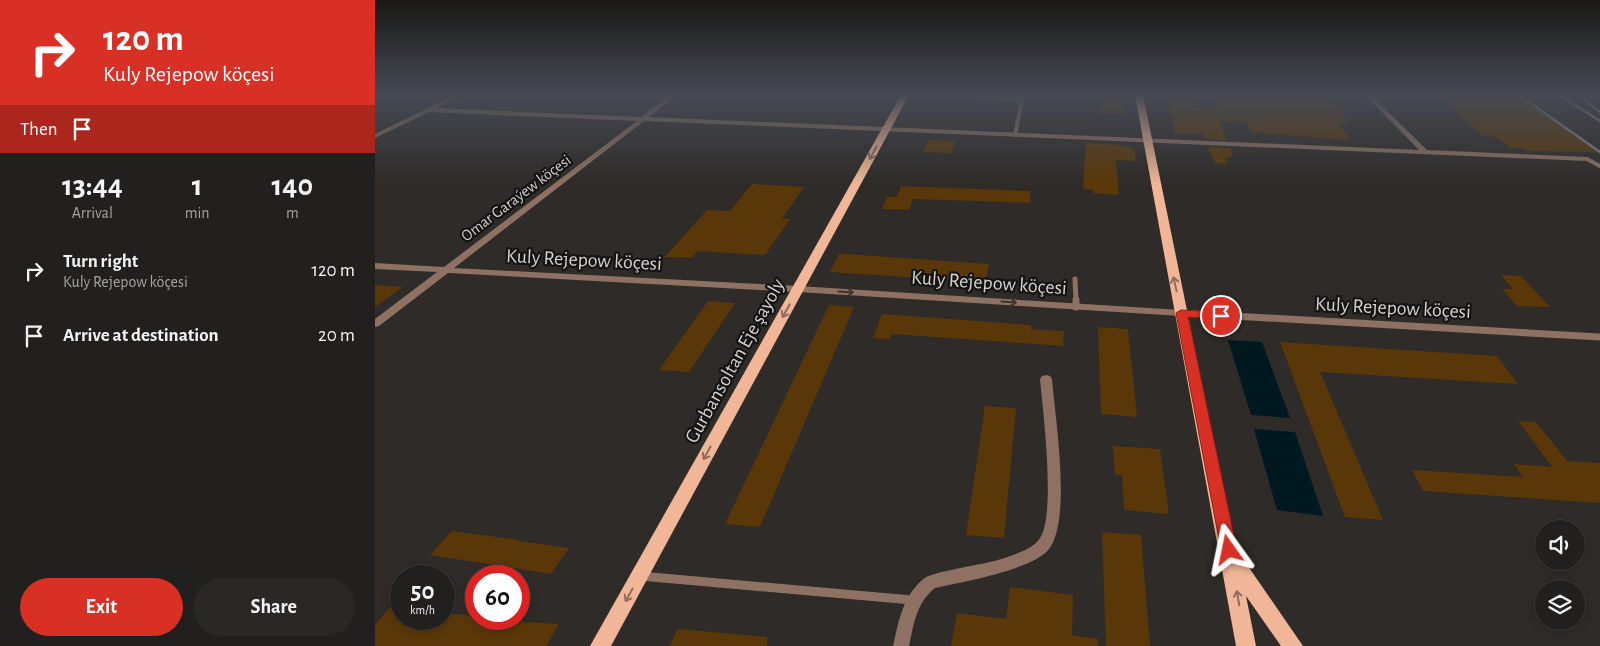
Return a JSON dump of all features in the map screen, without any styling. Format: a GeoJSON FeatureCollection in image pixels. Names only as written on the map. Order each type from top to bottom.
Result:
{"type":"FeatureCollection","features":[{"type":"Feature","properties":{"kind":"main road","name":"Gurbansoltan Eje şayoly"},"geometry":{"type":"LineString","coordinates":[[601,646],[888,125]]}},
{"type":"Feature","properties":{"kind":"main road"},"geometry":{"type":"LineString","coordinates":[[1145,125],[1247,646]]}},
{"type":"Feature","properties":{"kind":"main road"},"geometry":{"type":"LineString","coordinates":[[1229,550],[1244,578],[1293,646]]}},
{"type":"Feature","properties":{"kind":"street"},"geometry":{"type":"LineString","coordinates":[[375,136],[398,125]]}},
{"type":"Feature","properties":{"kind":"street","name":"Omar Garaýew köçesi"},"geometry":{"type":"LineString","coordinates":[[375,324],[635,125]]}},
{"type":"Feature","properties":{"kind":"street"},"geometry":{"type":"LineString","coordinates":[[792,125],[1587,159]]}},
{"type":"Feature","properties":{"kind":"street"},"geometry":{"type":"LineString","coordinates":[[1398,125],[1425,152]]}},
{"type":"Feature","properties":{"kind":"street","name":"Kuly Rejepow köçesi"},"geometry":{"type":"LineString","coordinates":[[375,266],[798,289],[1181,313]]}},
{"type":"Feature","properties":{"kind":"street"},"geometry":{"type":"LineString","coordinates":[[901,646],[912,600],[919,589],[931,582],[1016,560],[1045,545],[1052,529],[1054,491],[1046,378]]}},
{"type":"Feature","properties":{"kind":"lane"},"geometry":{"type":"LineString","coordinates":[[1015,135],[1017,125]]}},
{"type":"Feature","properties":{"kind":"lane"},"geometry":{"type":"LineString","coordinates":[[1587,159],[1600,166]]}},
{"type":"Feature","properties":{"kind":"lane"},"geometry":{"type":"LineString","coordinates":[[1075,279],[1076,306]]}},
{"type":"Feature","properties":{"kind":"lane","name":"Kuly Rejepow köçesi"},"geometry":{"type":"LineString","coordinates":[[1181,313],[1600,338]]}},
{"type":"Feature","properties":{"kind":"lane"},"geometry":{"type":"LineString","coordinates":[[639,576],[912,600]]}},
{"type":"Feature","properties":{"kind":"water"},"geometry":{"type":"Polygon","coordinates":[[[1228,340],[1262,342],[1290,418],[1251,415],[1228,340]]]}},
{"type":"Feature","properties":{"kind":"water"},"geometry":{"type":"Polygon","coordinates":[[[1254,429],[1295,432],[1323,516],[1277,510],[1254,429]]]}},
{"type":"Feature","properties":{"kind":"building"},"geometry":{"type":"Polygon","coordinates":[[[1173,125],[1221,125],[1227,140],[1205,139],[1203,134],[1175,133],[1173,125]]]}},
{"type":"Feature","properties":{"kind":"building"},"geometry":{"type":"Polygon","coordinates":[[[1248,125],[1339,125],[1351,140],[1251,132],[1248,125]]]}},
{"type":"Feature","properties":{"kind":"building"},"geometry":{"type":"Polygon","coordinates":[[[1471,125],[1561,125],[1598,152],[1526,151],[1522,148],[1510,148],[1498,138],[1482,135],[1471,125]]]}},
{"type":"Feature","properties":{"kind":"building"},"geometry":{"type":"Polygon","coordinates":[[[928,140],[955,141],[951,153],[923,152],[928,140]]]}},
{"type":"Feature","properties":{"kind":"building"},"geometry":{"type":"Polygon","coordinates":[[[1086,143],[1122,145],[1134,149],[1136,161],[1116,160],[1119,195],[1093,193],[1093,190],[1083,189],[1086,143]]]}},
{"type":"Feature","properties":{"kind":"building"},"geometry":{"type":"Polygon","coordinates":[[[1208,147],[1230,148],[1233,156],[1225,158],[1228,164],[1215,163],[1208,147]]]}},
{"type":"Feature","properties":{"kind":"building"},"geometry":{"type":"Polygon","coordinates":[[[752,184],[804,187],[782,219],[790,219],[765,255],[698,251],[692,258],[665,257],[707,210],[730,211],[752,184]]]}},
{"type":"Feature","properties":{"kind":"building"},"geometry":{"type":"Polygon","coordinates":[[[901,186],[1030,191],[1030,203],[913,199],[909,210],[882,209],[887,197],[897,197],[901,186]]]}},
{"type":"Feature","properties":{"kind":"building"},"geometry":{"type":"Polygon","coordinates":[[[839,254],[989,264],[985,282],[830,272],[839,254]]]}},
{"type":"Feature","properties":{"kind":"building"},"geometry":{"type":"Polygon","coordinates":[[[1501,275],[1521,276],[1550,307],[1517,306],[1502,289],[1513,289],[1501,275]]]}},
{"type":"Feature","properties":{"kind":"building"},"geometry":{"type":"Polygon","coordinates":[[[375,285],[403,287],[375,307],[375,285]]]}},
{"type":"Feature","properties":{"kind":"building"},"geometry":{"type":"Polygon","coordinates":[[[708,301],[735,303],[689,372],[659,370],[708,301]]]}},
{"type":"Feature","properties":{"kind":"building"},"geometry":{"type":"Polygon","coordinates":[[[829,305],[854,307],[760,527],[725,524],[829,305]]]}},
{"type":"Feature","properties":{"kind":"building"},"geometry":{"type":"Polygon","coordinates":[[[882,314],[1031,325],[1031,329],[1064,331],[1063,346],[891,334],[890,339],[873,338],[882,314]]]}},
{"type":"Feature","properties":{"kind":"building"},"geometry":{"type":"Polygon","coordinates":[[[1098,327],[1128,329],[1137,417],[1101,414],[1098,327]]]}},
{"type":"Feature","properties":{"kind":"building"},"geometry":{"type":"Polygon","coordinates":[[[1280,342],[1497,356],[1518,384],[1320,372],[1383,520],[1345,517],[1280,342]]]}},
{"type":"Feature","properties":{"kind":"building"},"geometry":{"type":"Polygon","coordinates":[[[985,406],[1016,408],[1004,538],[966,535],[985,406]]]}},
{"type":"Feature","properties":{"kind":"building"},"geometry":{"type":"Polygon","coordinates":[[[1518,421],[1536,422],[1567,461],[1600,463],[1600,503],[1423,491],[1412,470],[1523,477],[1514,464],[1552,467],[1518,421]]]}},
{"type":"Feature","properties":{"kind":"building"},"geometry":{"type":"Polygon","coordinates":[[[1113,446],[1160,449],[1169,514],[1124,510],[1122,475],[1115,475],[1113,446]]]}},
{"type":"Feature","properties":{"kind":"building"},"geometry":{"type":"Polygon","coordinates":[[[452,531],[569,548],[551,574],[530,571],[530,565],[494,565],[430,555],[452,531]]]}},
{"type":"Feature","properties":{"kind":"building"},"geometry":{"type":"Polygon","coordinates":[[[1102,532],[1141,535],[1150,646],[1106,646],[1102,532]]]}},
{"type":"Feature","properties":{"kind":"building"},"geometry":{"type":"Polygon","coordinates":[[[1010,587],[1073,595],[1072,635],[1098,639],[1098,646],[951,646],[957,613],[1006,619],[1010,587]]]}},
{"type":"Feature","properties":{"kind":"building"},"geometry":{"type":"Polygon","coordinates":[[[389,608],[390,630],[455,630],[455,614],[465,615],[465,630],[530,630],[530,622],[559,624],[546,646],[375,646],[375,625],[389,608]]]}},
{"type":"Feature","properties":{"kind":"building"},"geometry":{"type":"Polygon","coordinates":[[[678,629],[767,637],[767,646],[669,646],[678,629]]]}},
{"type":"Feature","properties":{"kind":"railway"},"geometry":{"type":"LineString","coordinates":[[1562,125],[1600,152]]}},
{"type":"Feature","properties":{"kind":"route"},"geometry":{"type":"LineString","coordinates":[[1221,316],[1181,313],[1229,550]]}}]}
